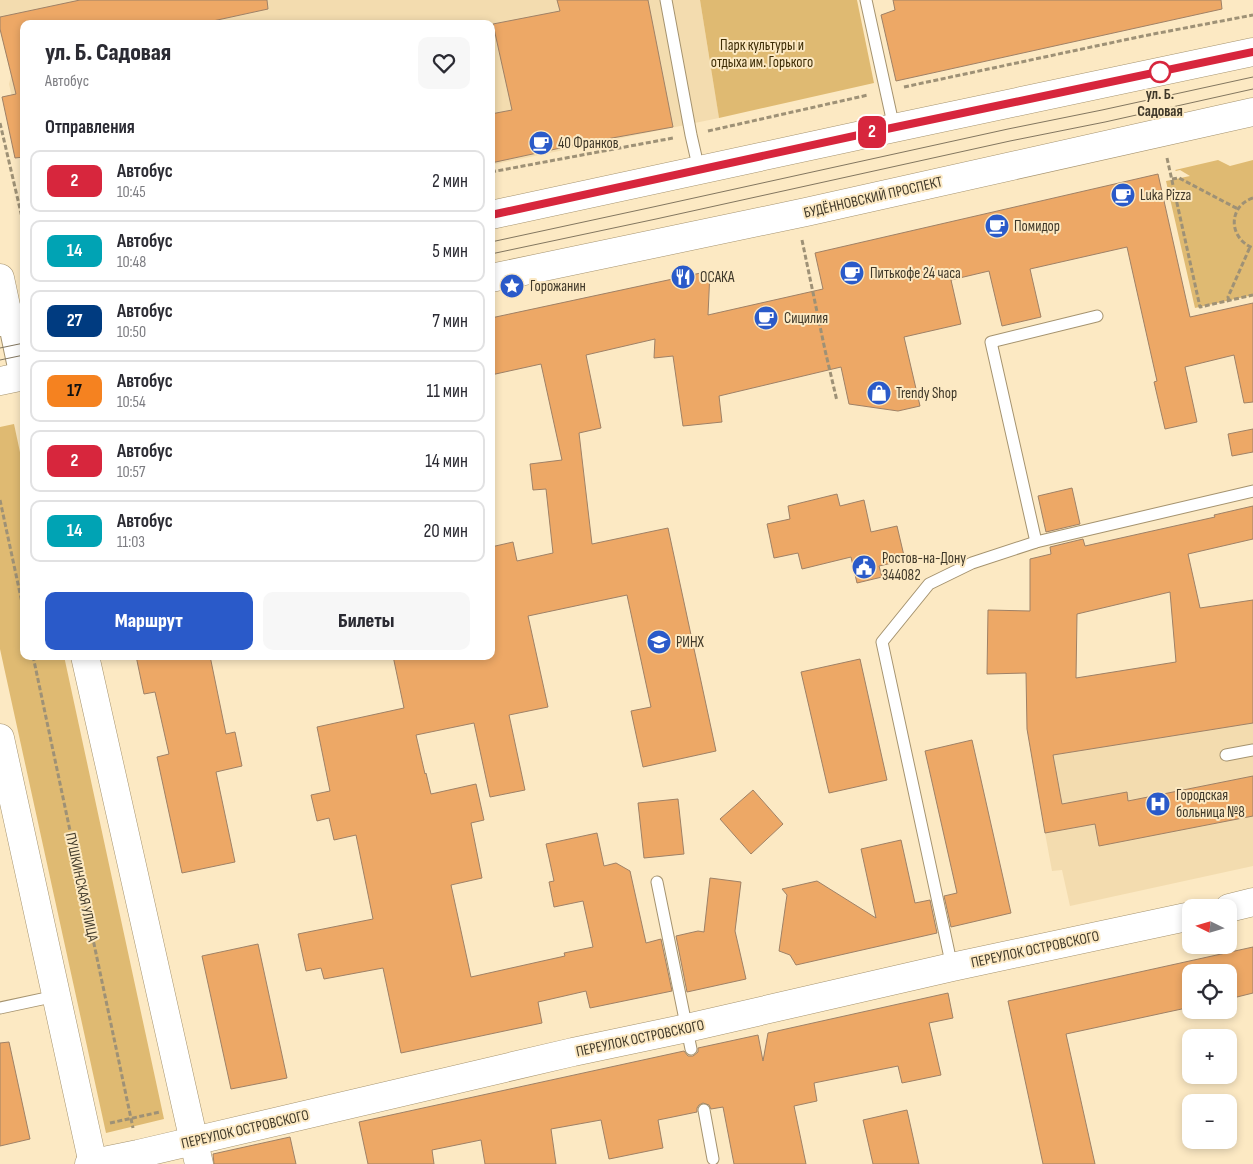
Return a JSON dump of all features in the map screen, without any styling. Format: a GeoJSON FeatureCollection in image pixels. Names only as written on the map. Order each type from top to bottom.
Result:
{"type":"FeatureCollection","features":[{"type":"Feature","properties":{"kind":"street"},"geometry":{"type":"LineString","coordinates":[[495,214],[1253,52]]}},
{"type":"Feature","properties":{"kind":"street","name":"БУДЁННОВСКИЙ ПРОСПЕКТ"},"geometry":{"type":"LineString","coordinates":[[495,277],[806,212],[1253,112]]}},
{"type":"Feature","properties":{"kind":"street"},"geometry":{"type":"LineString","coordinates":[[0,278],[11,320],[17,380]]}},
{"type":"Feature","properties":{"kind":"street"},"geometry":{"type":"LineString","coordinates":[[86,660],[197,1153]]}},
{"type":"Feature","properties":{"kind":"street"},"geometry":{"type":"LineString","coordinates":[[0,738],[91,1164]]}},
{"type":"Feature","properties":{"kind":"street"},"geometry":{"type":"LineString","coordinates":[[1238,906],[1253,902]]}},
{"type":"Feature","properties":{"kind":"street","name":"ПЕРЕУЛОК ОСТРОВСКОГО"},"geometry":{"type":"LineString","coordinates":[[91,1164],[138,1154],[197,1153],[573,1052],[689,1039],[952,967],[1182,918]]}},
{"type":"Feature","properties":{"kind":"lane"},"geometry":{"type":"LineString","coordinates":[[666,0],[699,170]]}},
{"type":"Feature","properties":{"kind":"lane"},"geometry":{"type":"LineString","coordinates":[[866,0],[894,128]]}},
{"type":"Feature","properties":{"kind":"lane"},"geometry":{"type":"LineString","coordinates":[[1036,542],[991,342],[1097,316]]}},
{"type":"Feature","properties":{"kind":"lane"},"geometry":{"type":"LineString","coordinates":[[952,967],[882,642],[929,584],[972,562],[1036,542],[1253,491]]}},
{"type":"Feature","properties":{"kind":"lane"},"geometry":{"type":"LineString","coordinates":[[1226,755],[1253,750]]}},
{"type":"Feature","properties":{"kind":"lane"},"geometry":{"type":"LineString","coordinates":[[657,882],[689,1039]]}},
{"type":"Feature","properties":{"kind":"lane"},"geometry":{"type":"LineString","coordinates":[[0,1008],[56,996]]}},
{"type":"Feature","properties":{"kind":"lane"},"geometry":{"type":"LineString","coordinates":[[704,1110],[714,1159]]}},
{"type":"Feature","properties":{"kind":"path"},"geometry":{"type":"LineString","coordinates":[[0,123],[20,209]]}},
{"type":"Feature","properties":{"kind":"path"},"geometry":{"type":"LineString","coordinates":[[1167,158],[1200,307],[1253,295]]}},
{"type":"Feature","properties":{"kind":"path"},"geometry":{"type":"LineString","coordinates":[[1172,179],[1179,178],[1238,209]]}},
{"type":"Feature","properties":{"kind":"path"},"geometry":{"type":"LineString","coordinates":[[1229,301],[1228,297],[1252,247],[1241,240],[1235,231],[1234,220],[1238,209],[1245,201],[1253,198]]}},
{"type":"Feature","properties":{"kind":"path"},"geometry":{"type":"LineString","coordinates":[[800,232],[836,401]]}},
{"type":"Feature","properties":{"kind":"path"},"geometry":{"type":"LineString","coordinates":[[0,500],[20,593]]}},
{"type":"Feature","properties":{"kind":"path","name":"ПУШКИНСКАЯ УЛИЦА"},"geometry":{"type":"LineString","coordinates":[[34,660],[138,1154]]}},
{"type":"Feature","properties":{"kind":"path"},"geometry":{"type":"LineString","coordinates":[[85,1129],[187,1107]]}},
{"type":"Feature","properties":{"kind":"shaded area"},"geometry":{"type":"Polygon","coordinates":[[[0,0],[700,0],[719,118],[495,164],[495,20],[20,20],[20,134],[9,84],[11,76],[0,29],[0,0]]]}},
{"type":"Feature","properties":{"kind":"shaded area","name":"Городская больница №8"},"geometry":{"type":"Polygon","coordinates":[[[1253,693],[1253,866],[1070,906],[1062,870],[1052,871],[1045,833],[1066,829],[1057,776],[1036,780],[1027,729],[1253,693]]]}},
{"type":"Feature","properties":{"kind":"green space","name":"Парк культуры и отдыха им. Горького"},"geometry":{"type":"Polygon","coordinates":[[[700,0],[857,0],[874,83],[719,118],[700,0]]]}},
{"type":"Feature","properties":{"kind":"green space"},"geometry":{"type":"Polygon","coordinates":[[[1218,160],[1230,166],[1253,160],[1253,295],[1195,308],[1166,181],[1190,176],[1180,170],[1175,170],[1218,160]]]}},
{"type":"Feature","properties":{"kind":"green space"},"geometry":{"type":"Polygon","coordinates":[[[14,424],[20,452],[20,660],[65,660],[164,1119],[106,1133],[0,649],[0,427],[14,424]]]}},
{"type":"Feature","properties":{"kind":"building"},"geometry":{"type":"Polygon","coordinates":[[[80,0],[267,0],[268,9],[217,20],[20,20],[20,157],[15,158],[2,97],[16,94],[0,29],[0,17],[80,0]]]}},
{"type":"Feature","properties":{"kind":"building"},"geometry":{"type":"Polygon","coordinates":[[[557,0],[648,0],[673,127],[579,144],[495,162],[495,113],[512,110],[495,33],[495,24],[560,11],[557,0]]]}},
{"type":"Feature","properties":{"kind":"building"},"geometry":{"type":"Polygon","coordinates":[[[893,0],[1221,0],[1222,9],[896,81],[881,15],[895,10],[893,0]]]}},
{"type":"Feature","properties":{"kind":"building"},"geometry":{"type":"Polygon","coordinates":[[[1158,174],[1190,317],[1253,303],[1253,402],[1244,403],[1234,355],[1185,367],[1197,422],[1165,429],[1154,382],[1157,381],[1127,247],[1030,269],[1041,317],[1002,326],[989,271],[951,280],[961,324],[904,337],[920,406],[898,411],[849,404],[841,367],[719,396],[722,422],[683,426],[673,356],[654,358],[655,339],[586,355],[601,428],[579,433],[592,544],[668,528],[716,751],[643,767],[631,711],[651,707],[627,595],[528,616],[548,707],[509,715],[525,790],[490,797],[474,723],[416,735],[431,794],[476,784],[484,820],[471,823],[482,878],[451,885],[471,977],[565,956],[564,953],[593,947],[583,901],[554,907],[549,882],[554,881],[546,844],[597,833],[604,866],[616,863],[630,871],[646,943],[661,939],[672,991],[590,1008],[586,991],[538,1002],[542,1023],[401,1053],[383,968],[324,979],[321,968],[306,971],[298,934],[373,919],[356,835],[334,840],[329,818],[317,821],[311,795],[330,791],[317,727],[404,708],[394,660],[495,660],[495,546],[513,542],[517,561],[553,553],[546,489],[533,490],[530,464],[562,460],[541,364],[495,374],[495,317],[710,271],[708,315],[823,289],[815,253],[1158,174]]]}},
{"type":"Feature","properties":{"kind":"building"},"geometry":{"type":"Polygon","coordinates":[[[1253,429],[1253,452],[1232,456],[1228,434],[1253,429]]]}},
{"type":"Feature","properties":{"kind":"building"},"geometry":{"type":"Polygon","coordinates":[[[1072,488],[1080,524],[1046,532],[1038,496],[1072,488]]]}},
{"type":"Feature","properties":{"kind":"building"},"geometry":{"type":"Polygon","coordinates":[[[837,494],[840,506],[864,500],[871,532],[897,526],[905,560],[879,566],[882,577],[857,583],[851,557],[802,569],[798,553],[774,558],[767,524],[790,519],[788,506],[837,494]]]}},
{"type":"Feature","properties":{"kind":"building"},"geometry":{"type":"Polygon","coordinates":[[[1253,506],[1253,539],[1188,554],[1200,608],[1253,600],[1253,723],[1053,755],[1062,804],[1127,792],[1128,801],[1253,776],[1253,816],[1099,846],[1095,824],[1045,833],[1027,729],[1026,673],[987,674],[988,610],[1030,611],[1030,559],[1051,554],[1050,547],[1083,539],[1085,546],[1215,517],[1214,515],[1253,506]],[[1170,592],[1077,614],[1076,678],[1176,662],[1170,592]]]}},
{"type":"Feature","properties":{"kind":"building"},"geometry":{"type":"Polygon","coordinates":[[[860,659],[887,780],[829,793],[801,672],[860,659]]]}},
{"type":"Feature","properties":{"kind":"building"},"geometry":{"type":"Polygon","coordinates":[[[137,660],[211,660],[226,734],[235,732],[242,766],[216,772],[235,862],[182,873],[157,757],[169,754],[155,692],[144,694],[137,660]]]}},
{"type":"Feature","properties":{"kind":"building"},"geometry":{"type":"Polygon","coordinates":[[[972,740],[1011,913],[951,927],[944,896],[957,893],[925,751],[972,740]]]}},
{"type":"Feature","properties":{"kind":"building"},"geometry":{"type":"Polygon","coordinates":[[[753,790],[783,824],[751,854],[720,819],[753,790]]]}},
{"type":"Feature","properties":{"kind":"building"},"geometry":{"type":"Polygon","coordinates":[[[678,799],[684,854],[644,858],[638,803],[678,799]]]}},
{"type":"Feature","properties":{"kind":"building"},"geometry":{"type":"Polygon","coordinates":[[[901,840],[915,903],[930,900],[937,933],[796,965],[790,955],[779,951],[787,895],[782,889],[817,881],[876,918],[861,849],[901,840]]]}},
{"type":"Feature","properties":{"kind":"building"},"geometry":{"type":"Polygon","coordinates":[[[710,878],[741,882],[735,931],[746,979],[687,992],[676,936],[698,931],[704,932],[710,878]]]}},
{"type":"Feature","properties":{"kind":"building"},"geometry":{"type":"Polygon","coordinates":[[[258,944],[287,1078],[231,1089],[202,956],[258,944]]]}},
{"type":"Feature","properties":{"kind":"building"},"geometry":{"type":"Polygon","coordinates":[[[1253,947],[1253,993],[1237,997],[1237,964],[1182,964],[1182,1009],[1066,1034],[1095,1164],[1043,1164],[1008,1001],[1221,954],[1238,954],[1238,950],[1253,947]]]}},
{"type":"Feature","properties":{"kind":"building"},"geometry":{"type":"Polygon","coordinates":[[[948,993],[953,1018],[929,1023],[941,1075],[902,1083],[898,1066],[814,1083],[817,1101],[794,1106],[806,1164],[734,1164],[723,1107],[711,1109],[709,1105],[703,1103],[697,1108],[697,1112],[658,1120],[663,1148],[609,1159],[601,1120],[551,1129],[556,1164],[485,1164],[481,1140],[432,1150],[434,1164],[368,1164],[359,1122],[684,1051],[688,1056],[693,1056],[698,1052],[698,1048],[758,1035],[763,1061],[768,1033],[948,993]]]}},
{"type":"Feature","properties":{"kind":"building"},"geometry":{"type":"Polygon","coordinates":[[[9,1042],[30,1139],[0,1146],[0,1043],[9,1042]]]}},
{"type":"Feature","properties":{"kind":"building"},"geometry":{"type":"Polygon","coordinates":[[[907,1110],[919,1164],[873,1164],[863,1120],[907,1110]]]}},
{"type":"Feature","properties":{"kind":"building"},"geometry":{"type":"Polygon","coordinates":[[[290,1137],[296,1164],[214,1164],[213,1154],[290,1137]]]}},
{"type":"Feature","properties":{"kind":"tram line"},"geometry":{"type":"LineString","coordinates":[[495,241],[1253,77]]}},
{"type":"Feature","properties":{"kind":"tram line"},"geometry":{"type":"LineString","coordinates":[[495,253],[1253,89]]}},
{"type":"Feature","properties":{"kind":"tram line"},"geometry":{"type":"LineString","coordinates":[[0,348],[20,344]]}},
{"type":"Feature","properties":{"kind":"tram line"},"geometry":{"type":"LineString","coordinates":[[0,360],[20,356]]}},
{"type":"Feature","properties":{"kind":"bus line","name":"2"},"geometry":{"type":"LineString","coordinates":[[495,214],[1253,52]]}},
{"type":"Feature","properties":{"kind":"place","name":"ул. Б. Садовая"},"geometry":{"type":"Point","coordinates":[1160,72]}},
{"type":"Feature","properties":{"kind":"place","name":"40 Франков"},"geometry":{"type":"Point","coordinates":[541,143]}},
{"type":"Feature","properties":{"kind":"place","name":"Luka Pizza"},"geometry":{"type":"Point","coordinates":[1123,195]}},
{"type":"Feature","properties":{"kind":"place","name":"Помидор"},"geometry":{"type":"Point","coordinates":[997,226]}},
{"type":"Feature","properties":{"kind":"place","name":"Питькофе 24 часа"},"geometry":{"type":"Point","coordinates":[852,273]}},
{"type":"Feature","properties":{"kind":"place","name":"ОСАКА"},"geometry":{"type":"Point","coordinates":[683,277]}},
{"type":"Feature","properties":{"kind":"place","name":"Горожанин"},"geometry":{"type":"Point","coordinates":[512,286]}},
{"type":"Feature","properties":{"kind":"place","name":"Сицилия"},"geometry":{"type":"Point","coordinates":[766,318]}},
{"type":"Feature","properties":{"kind":"place","name":"Trendy Shop"},"geometry":{"type":"Point","coordinates":[879,393]}},
{"type":"Feature","properties":{"kind":"place","name":"Ростов-на-Дону 344082"},"geometry":{"type":"Point","coordinates":[864,567]}},
{"type":"Feature","properties":{"kind":"place","name":"РИНХ"},"geometry":{"type":"Point","coordinates":[659,642]}},
{"type":"Feature","properties":{"kind":"place","name":"Городская больница №8"},"geometry":{"type":"Point","coordinates":[1158,804]}}]}
